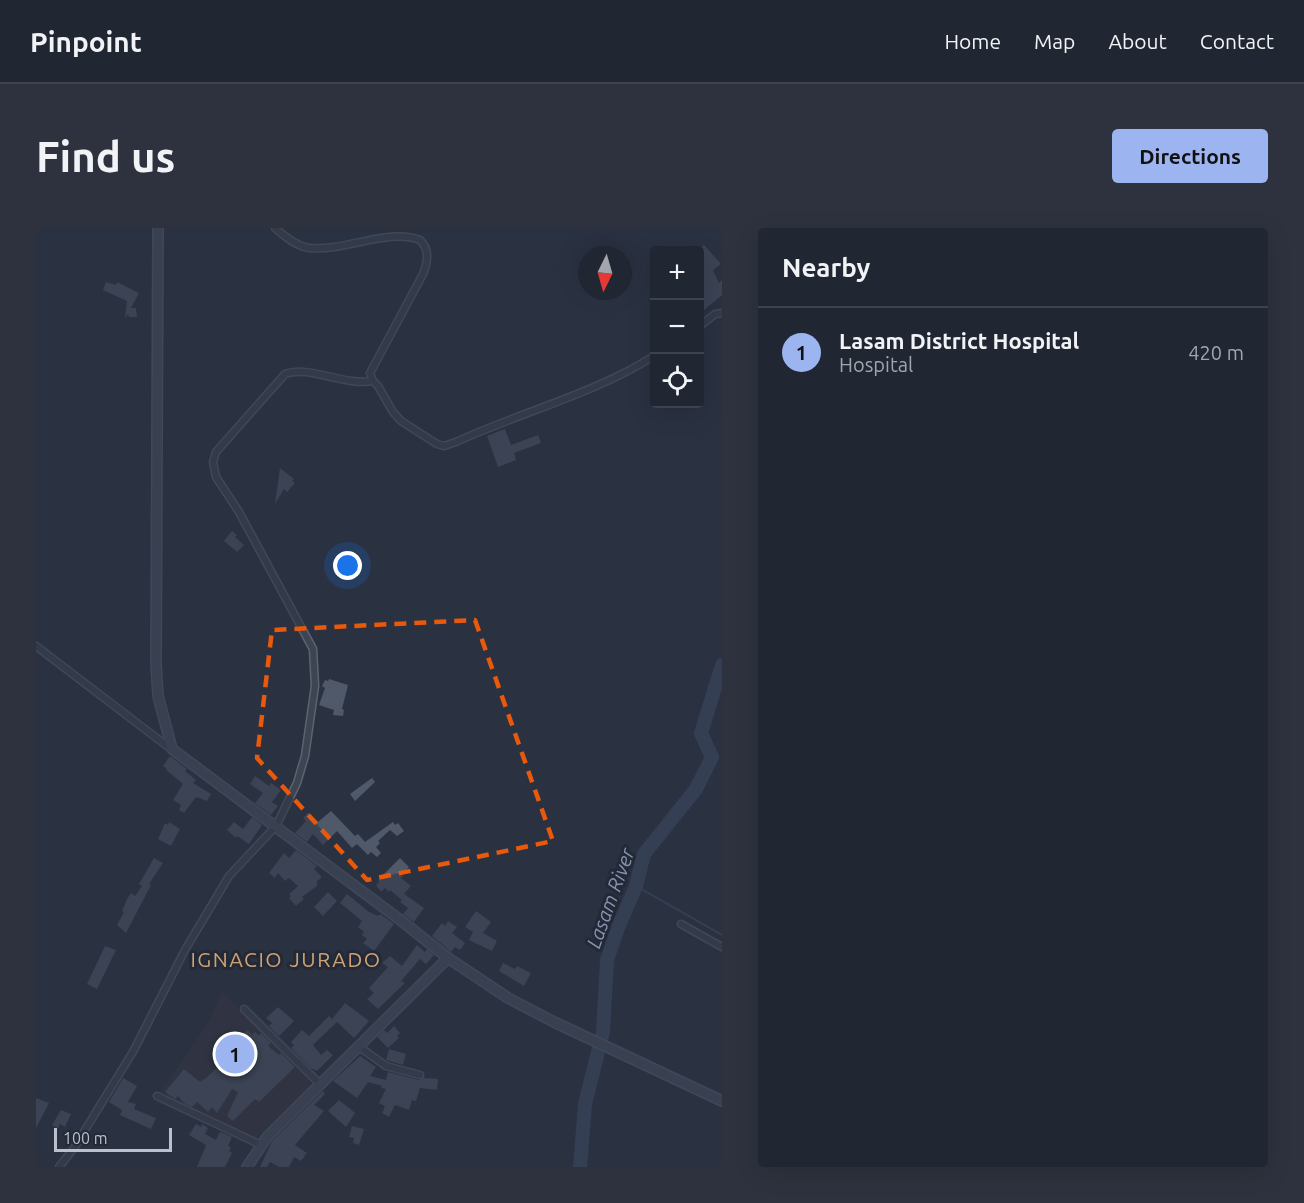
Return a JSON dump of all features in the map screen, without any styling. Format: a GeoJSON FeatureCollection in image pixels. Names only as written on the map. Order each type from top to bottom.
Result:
{"type":"FeatureCollection","features":[{"type":"Feature","properties":{"kind":"street"},"geometry":{"type":"LineString","coordinates":[[158,228],[156,664],[158,696],[172,749]]}},
{"type":"Feature","properties":{"kind":"street"},"geometry":{"type":"LineString","coordinates":[[275,228],[292,241],[311,248],[382,230]]}},
{"type":"Feature","properties":{"kind":"street"},"geometry":{"type":"LineString","coordinates":[[391,228],[415,235],[424,244],[428,263],[370,373],[393,412],[401,421],[428,440],[444,446],[589,388],[650,358]]}},
{"type":"Feature","properties":{"kind":"street"},"geometry":{"type":"LineString","coordinates":[[704,322],[715,314],[722,313]]}},
{"type":"Feature","properties":{"kind":"street"},"geometry":{"type":"LineString","coordinates":[[59,1167],[74,1148],[134,1050],[185,950],[217,896],[230,876],[276,826],[297,783],[305,756],[315,686],[313,649],[239,513],[216,477],[213,462],[216,453],[285,374],[299,372],[345,382],[373,381]]}},
{"type":"Feature","properties":{"kind":"street"},"geometry":{"type":"LineString","coordinates":[[36,646],[448,958],[508,998],[722,1101]]}},
{"type":"Feature","properties":{"kind":"street"},"geometry":{"type":"LineString","coordinates":[[681,924],[722,947]]}},
{"type":"Feature","properties":{"kind":"street"},"geometry":{"type":"LineString","coordinates":[[247,1167],[261,1145],[448,958]]}},
{"type":"Feature","properties":{"kind":"street"},"geometry":{"type":"LineString","coordinates":[[244,1009],[320,1084]]}},
{"type":"Feature","properties":{"kind":"street"},"geometry":{"type":"LineString","coordinates":[[358,1046],[386,1066],[420,1075]]}},
{"type":"Feature","properties":{"kind":"street"},"geometry":{"type":"LineString","coordinates":[[157,1096],[261,1145]]}},
{"type":"Feature","properties":{"kind":"highlighted area"},"geometry":{"type":"Polygon","coordinates":[[[475,620],[553,841],[367,880],[257,758],[272,630],[475,620]]]}},
{"type":"Feature","properties":{"kind":"shaded area"},"geometry":{"type":"Polygon","coordinates":[[[222,992],[313,1084],[256,1138],[159,1094],[208,1023],[222,992]]]}},
{"type":"Feature","properties":{"kind":"building"},"geometry":{"type":"Polygon","coordinates":[[[704,245],[721,264],[713,270],[719,283],[722,280],[722,295],[704,310],[704,246],[704,245]]]}},
{"type":"Feature","properties":{"kind":"building"},"geometry":{"type":"Polygon","coordinates":[[[106,282],[116,285],[117,282],[139,293],[131,308],[136,308],[137,317],[129,317],[128,314],[125,318],[127,301],[103,290],[106,282]]]}},
{"type":"Feature","properties":{"kind":"building"},"geometry":{"type":"Polygon","coordinates":[[[505,429],[511,445],[538,435],[541,443],[514,453],[516,460],[498,467],[487,436],[505,429]]]}},
{"type":"Feature","properties":{"kind":"building"},"geometry":{"type":"Polygon","coordinates":[[[280,468],[294,479],[292,481],[295,483],[287,492],[284,489],[275,504],[280,468]]]}},
{"type":"Feature","properties":{"kind":"building"},"geometry":{"type":"Polygon","coordinates":[[[232,531],[244,545],[237,552],[224,541],[232,531]]]}},
{"type":"Feature","properties":{"kind":"building"},"geometry":{"type":"Polygon","coordinates":[[[329,679],[348,685],[342,709],[344,710],[343,716],[333,715],[334,710],[319,705],[325,688],[322,686],[325,680],[329,679]]]}},
{"type":"Feature","properties":{"kind":"building"},"geometry":{"type":"Polygon","coordinates":[[[170,756],[187,769],[185,771],[196,780],[193,783],[211,794],[207,801],[196,797],[184,813],[179,810],[181,805],[173,800],[183,784],[163,766],[170,756]]]}},
{"type":"Feature","properties":{"kind":"building"},"geometry":{"type":"Polygon","coordinates":[[[255,776],[269,786],[271,783],[281,790],[272,802],[278,806],[271,815],[255,803],[263,793],[250,784],[255,776]]]}},
{"type":"Feature","properties":{"kind":"building"},"geometry":{"type":"Polygon","coordinates":[[[372,778],[375,782],[355,801],[350,794],[372,778]]]}},
{"type":"Feature","properties":{"kind":"building"},"geometry":{"type":"Polygon","coordinates":[[[331,811],[355,836],[358,834],[365,842],[393,822],[395,825],[398,823],[404,831],[397,836],[390,830],[378,841],[380,843],[376,847],[381,853],[377,857],[371,852],[368,855],[357,844],[352,848],[337,831],[323,845],[313,834],[307,842],[295,833],[306,821],[303,818],[308,813],[318,822],[331,811]]]}},
{"type":"Feature","properties":{"kind":"building"},"geometry":{"type":"Polygon","coordinates":[[[252,817],[262,825],[249,844],[237,836],[236,838],[227,830],[234,822],[243,829],[252,817]]]}},
{"type":"Feature","properties":{"kind":"building"},"geometry":{"type":"Polygon","coordinates":[[[169,822],[180,829],[171,846],[158,839],[165,823],[168,825],[169,822]]]}},
{"type":"Feature","properties":{"kind":"building"},"geometry":{"type":"Polygon","coordinates":[[[296,850],[317,866],[314,869],[322,877],[317,881],[317,886],[302,897],[304,899],[296,906],[289,898],[291,896],[289,894],[298,886],[289,878],[285,881],[278,873],[275,878],[269,873],[284,853],[289,858],[296,850]]]}},
{"type":"Feature","properties":{"kind":"building"},"geometry":{"type":"Polygon","coordinates":[[[154,858],[163,863],[149,884],[151,885],[126,933],[117,925],[124,912],[122,911],[131,893],[135,896],[142,886],[139,884],[154,858]]]}},
{"type":"Feature","properties":{"kind":"building"},"geometry":{"type":"Polygon","coordinates":[[[400,858],[409,867],[401,878],[411,886],[404,894],[424,908],[414,922],[403,914],[408,908],[400,902],[402,900],[385,888],[381,892],[376,885],[378,880],[400,858]]]}},
{"type":"Feature","properties":{"kind":"building"},"geometry":{"type":"Polygon","coordinates":[[[328,892],[337,901],[323,916],[314,907],[328,892]]]}},
{"type":"Feature","properties":{"kind":"building"},"geometry":{"type":"Polygon","coordinates":[[[347,894],[369,912],[378,916],[380,914],[394,924],[374,951],[363,943],[367,939],[358,927],[362,921],[340,903],[347,894]]]}},
{"type":"Feature","properties":{"kind":"building"},"geometry":{"type":"Polygon","coordinates":[[[476,911],[491,922],[483,933],[497,941],[492,951],[469,940],[473,932],[465,927],[476,911]]]}},
{"type":"Feature","properties":{"kind":"building"},"geometry":{"type":"Polygon","coordinates":[[[448,921],[457,927],[452,933],[465,943],[460,950],[455,947],[451,952],[432,936],[442,923],[445,926],[448,921]]]}},
{"type":"Feature","properties":{"kind":"building"},"geometry":{"type":"Polygon","coordinates":[[[417,945],[425,952],[427,949],[434,955],[426,964],[420,959],[401,981],[405,983],[378,1009],[367,999],[374,993],[369,988],[388,967],[382,963],[390,956],[402,966],[417,945]]]}},
{"type":"Feature","properties":{"kind":"building"},"geometry":{"type":"Polygon","coordinates":[[[105,946],[116,950],[97,989],[87,984],[105,946]]]}},
{"type":"Feature","properties":{"kind":"building"},"geometry":{"type":"Polygon","coordinates":[[[503,963],[515,969],[517,966],[531,973],[524,986],[499,971],[503,963]]]}},
{"type":"Feature","properties":{"kind":"building"},"geometry":{"type":"Polygon","coordinates":[[[345,1003],[369,1021],[354,1038],[337,1022],[313,1045],[321,1055],[327,1050],[333,1055],[317,1071],[291,1048],[294,1045],[291,1042],[302,1030],[309,1036],[329,1016],[332,1019],[345,1003]]]}},
{"type":"Feature","properties":{"kind":"building"},"geometry":{"type":"Polygon","coordinates":[[[278,1007],[294,1021],[279,1036],[269,1026],[272,1023],[266,1018],[278,1007]]]}},
{"type":"Feature","properties":{"kind":"building"},"geometry":{"type":"Polygon","coordinates":[[[394,1026],[400,1033],[397,1036],[399,1038],[388,1048],[377,1037],[384,1030],[387,1033],[394,1026]]]}},
{"type":"Feature","properties":{"kind":"building"},"geometry":{"type":"Polygon","coordinates":[[[248,1030],[252,1035],[255,1032],[259,1036],[261,1033],[271,1043],[268,1046],[279,1055],[281,1053],[295,1067],[259,1102],[255,1099],[233,1121],[227,1116],[238,1092],[232,1089],[217,1113],[212,1107],[208,1112],[197,1102],[192,1107],[178,1096],[175,1099],[165,1092],[184,1069],[200,1082],[206,1078],[241,1045],[235,1040],[248,1030]]]}},
{"type":"Feature","properties":{"kind":"building"},"geometry":{"type":"Polygon","coordinates":[[[389,1049],[406,1054],[403,1065],[386,1060],[389,1049]]]}},
{"type":"Feature","properties":{"kind":"building"},"geometry":{"type":"Polygon","coordinates":[[[360,1056],[376,1067],[370,1076],[386,1080],[388,1072],[419,1080],[438,1079],[437,1090],[420,1088],[416,1101],[412,1100],[409,1110],[395,1105],[389,1117],[382,1113],[385,1106],[379,1103],[386,1089],[381,1088],[382,1086],[368,1082],[357,1098],[333,1081],[360,1056]]]}},
{"type":"Feature","properties":{"kind":"building"},"geometry":{"type":"Polygon","coordinates":[[[123,1078],[137,1086],[128,1102],[136,1104],[134,1109],[156,1118],[151,1129],[120,1115],[122,1110],[109,1102],[123,1078]]]}},
{"type":"Feature","properties":{"kind":"building"},"geometry":{"type":"Polygon","coordinates":[[[323,1091],[325,1094],[314,1105],[324,1111],[295,1145],[307,1153],[301,1161],[294,1157],[289,1167],[279,1167],[270,1162],[267,1167],[260,1167],[272,1141],[323,1091]]]}},
{"type":"Feature","properties":{"kind":"building"},"geometry":{"type":"Polygon","coordinates":[[[36,1098],[49,1103],[36,1128],[36,1098]]]}},
{"type":"Feature","properties":{"kind":"building"},"geometry":{"type":"Polygon","coordinates":[[[339,1100],[355,1113],[346,1127],[328,1111],[339,1100]]]}},
{"type":"Feature","properties":{"kind":"building"},"geometry":{"type":"Polygon","coordinates":[[[61,1110],[71,1114],[65,1127],[60,1124],[58,1128],[52,1125],[61,1110]]]}},
{"type":"Feature","properties":{"kind":"building"},"geometry":{"type":"Polygon","coordinates":[[[196,1124],[201,1127],[202,1124],[208,1128],[205,1134],[216,1140],[220,1132],[232,1137],[228,1146],[231,1147],[229,1151],[232,1153],[225,1167],[197,1167],[206,1145],[189,1135],[196,1124]]]}},
{"type":"Feature","properties":{"kind":"building"},"geometry":{"type":"Polygon","coordinates":[[[352,1126],[364,1129],[359,1145],[353,1143],[354,1138],[349,1137],[352,1126]]]}},
{"type":"Feature","properties":{"kind":"waterway","name":"Lasam River"},"geometry":{"type":"LineString","coordinates":[[580,1167],[585,1104],[603,1032],[607,960],[636,886],[644,854],[696,789],[712,757],[701,733],[722,665]]}},
{"type":"Feature","properties":{"kind":"waterway"},"geometry":{"type":"LineString","coordinates":[[636,886],[722,935]]}},
{"type":"Feature","properties":{"kind":"place","name":"Lasam District Hospital"},"geometry":{"type":"Point","coordinates":[235,1054]}},
{"type":"Feature","properties":{"kind":"district","name":"IGNACIO JURADO"},"geometry":{"type":"Point","coordinates":[286,959]}}]}
